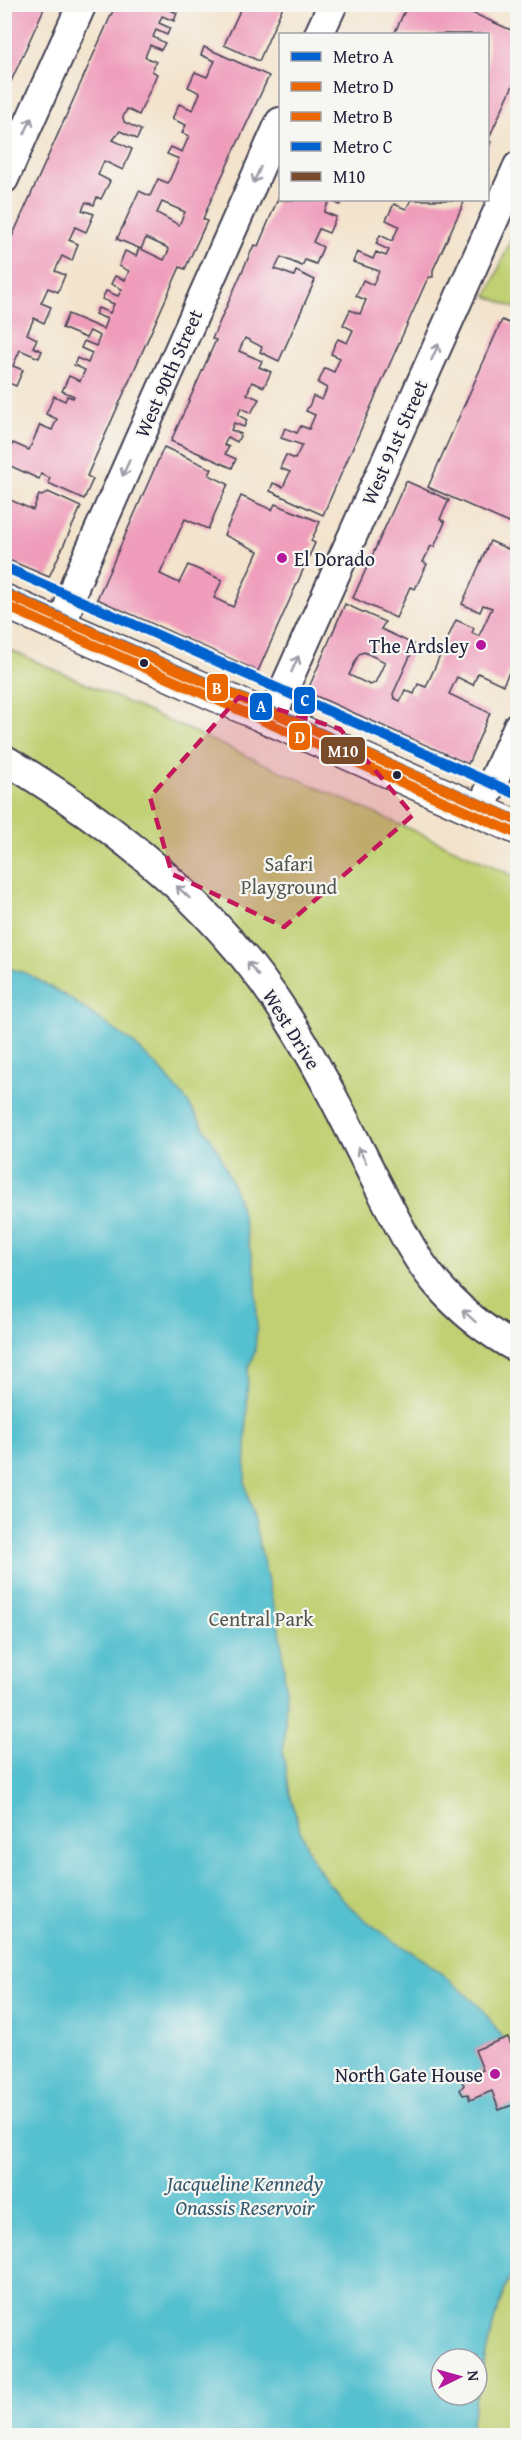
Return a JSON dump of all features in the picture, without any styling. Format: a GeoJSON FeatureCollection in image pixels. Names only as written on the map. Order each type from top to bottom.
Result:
{"type":"FeatureCollection","features":[{"type":"Feature","properties":{"kind":"main road"},"geometry":{"type":"LineString","coordinates":[[4,601],[518,828]]}},
{"type":"Feature","properties":{"kind":"street"},"geometry":{"type":"LineString","coordinates":[[4,179],[82,4]]}},
{"type":"Feature","properties":{"kind":"street"},"geometry":{"type":"LineString","coordinates":[[319,33],[333,4]]}},
{"type":"Feature","properties":{"kind":"street","name":"West 90th Street"},"geometry":{"type":"LineString","coordinates":[[62,627],[75,582],[279,124]]}},
{"type":"Feature","properties":{"kind":"street","name":"West 91st Street"},"geometry":{"type":"LineString","coordinates":[[272,718],[518,166]]}},
{"type":"Feature","properties":{"kind":"street"},"geometry":{"type":"LineString","coordinates":[[480,811],[518,726]]}},
{"type":"Feature","properties":{"kind":"street","name":"West Drive"},"geometry":{"type":"LineString","coordinates":[[4,759],[92,816],[132,847],[195,902],[224,934],[267,986],[296,1032],[403,1234],[425,1269],[437,1285],[468,1315],[486,1330],[518,1349]]}},
{"type":"Feature","properties":{"kind":"highlighted area"},"geometry":{"type":"Polygon","coordinates":[[[239,697],[340,729],[413,815],[284,927],[172,874],[150,797],[239,697]]]}},
{"type":"Feature","properties":{"kind":"green space"},"geometry":{"type":"Polygon","coordinates":[[[517,225],[517,309],[487,296],[517,225]]]}},
{"type":"Feature","properties":{"kind":"green space","name":"Central Park"},"geometry":{"type":"Polygon","coordinates":[[[4,647],[517,877],[517,2435],[5,2435],[4,647]]]}},
{"type":"Feature","properties":{"kind":"water","name":"Jacqueline Kennedy Onassis Reservoir"},"geometry":{"type":"Polygon","coordinates":[[[4,967],[28,974],[69,998],[132,1042],[162,1071],[187,1101],[217,1148],[234,1188],[256,1276],[257,1323],[255,1351],[248,1370],[245,1483],[282,1641],[286,1700],[283,1753],[290,1794],[300,1830],[311,1857],[326,1880],[355,1912],[389,1938],[426,1961],[458,1987],[482,2009],[503,2039],[475,2050],[483,2070],[462,2079],[464,2085],[460,2089],[462,2094],[468,2094],[470,2099],[492,2091],[499,2110],[517,2103],[518,2220],[511,2240],[517,2242],[517,2257],[495,2317],[488,2347],[429,2347],[429,2407],[474,2407],[470,2435],[5,2435],[4,967]]]}},
{"type":"Feature","properties":{"kind":"building"},"geometry":{"type":"Polygon","coordinates":[[[4,4],[46,4],[4,97],[4,4]]]}},
{"type":"Feature","properties":{"kind":"building"},"geometry":{"type":"Polygon","coordinates":[[[116,4],[167,4],[166,8],[177,13],[174,21],[162,16],[159,23],[170,28],[167,35],[156,30],[153,37],[165,43],[161,50],[150,45],[145,57],[156,62],[152,71],[157,74],[139,115],[127,109],[123,117],[124,122],[141,130],[137,139],[120,131],[113,140],[132,149],[123,170],[104,161],[98,175],[110,181],[101,199],[97,197],[94,205],[86,202],[82,210],[94,214],[86,232],[75,227],[69,240],[78,244],[72,261],[62,256],[55,271],[65,275],[58,292],[48,288],[41,303],[51,307],[44,323],[34,318],[27,334],[37,339],[33,347],[42,351],[39,358],[20,350],[13,366],[23,370],[16,386],[4,381],[4,255],[116,4]]]}},
{"type":"Feature","properties":{"kind":"building"},"geometry":{"type":"Polygon","coordinates":[[[243,4],[284,4],[259,61],[224,45],[243,4]]]}},
{"type":"Feature","properties":{"kind":"building"},"geometry":{"type":"Polygon","coordinates":[[[408,4],[452,4],[518,33],[518,74],[489,138],[489,33],[394,33],[408,4]]]}},
{"type":"Feature","properties":{"kind":"building"},"geometry":{"type":"Polygon","coordinates":[[[204,47],[269,76],[210,202],[203,219],[207,221],[185,269],[180,267],[87,476],[93,479],[84,499],[48,483],[50,478],[41,474],[39,479],[4,461],[13,443],[29,450],[40,425],[52,430],[57,419],[46,414],[54,396],[65,401],[67,396],[73,398],[74,396],[62,391],[69,376],[80,381],[85,370],[74,365],[77,358],[88,363],[92,353],[81,348],[84,341],[96,346],[100,336],[90,331],[86,338],[62,328],[68,314],[103,329],[107,319],[95,314],[98,308],[110,313],[114,304],[102,299],[106,291],[118,296],[122,289],[111,284],[115,276],[125,280],[129,271],[119,266],[125,251],[136,256],[139,248],[117,239],[139,191],[150,196],[158,179],[168,183],[179,159],[167,154],[171,147],[182,152],[189,136],[182,133],[186,125],[172,119],[179,104],[193,110],[200,93],[188,87],[195,72],[207,77],[215,61],[201,55],[204,47]],[[162,202],[157,213],[179,225],[185,212],[162,202]],[[146,238],[141,249],[164,260],[169,250],[146,238]]]}},
{"type":"Feature","properties":{"kind":"building"},"geometry":{"type":"Polygon","coordinates":[[[279,196],[279,201],[330,201],[324,212],[336,217],[329,233],[319,229],[313,242],[323,247],[316,264],[305,260],[302,266],[281,257],[275,269],[294,276],[296,271],[315,280],[279,361],[260,352],[262,347],[245,338],[239,351],[262,361],[259,367],[271,372],[264,387],[252,382],[247,394],[259,399],[251,413],[241,408],[238,415],[247,420],[244,427],[234,423],[231,430],[241,434],[237,442],[228,437],[224,445],[229,447],[225,454],[236,459],[232,468],[171,441],[216,340],[212,339],[254,245],[258,246],[279,196]]]}},
{"type":"Feature","properties":{"kind":"building"},"geometry":{"type":"Polygon","coordinates":[[[410,201],[465,201],[433,270],[433,277],[429,277],[426,282],[323,515],[270,491],[273,483],[283,487],[290,472],[280,468],[286,455],[295,459],[302,445],[281,438],[285,428],[297,433],[301,426],[309,429],[315,415],[306,411],[313,396],[322,400],[327,388],[318,383],[325,368],[334,372],[340,358],[331,354],[334,346],[338,339],[347,343],[353,330],[343,325],[350,310],[360,314],[366,300],[356,296],[363,280],[373,285],[379,271],[353,262],[357,252],[373,259],[376,252],[386,256],[389,250],[376,244],[380,235],[392,241],[399,226],[386,220],[394,204],[406,209],[410,201]]]}},
{"type":"Feature","properties":{"kind":"building"},"geometry":{"type":"Polygon","coordinates":[[[502,320],[518,327],[518,527],[428,487],[502,320]]]}},
{"type":"Feature","properties":{"kind":"building","name":"El Dorado"},"geometry":{"type":"Polygon","coordinates":[[[164,447],[212,469],[209,475],[228,484],[208,529],[185,519],[160,574],[179,583],[188,565],[222,580],[214,598],[233,607],[258,551],[224,535],[241,496],[272,510],[275,504],[320,522],[311,541],[315,543],[258,671],[97,599],[164,447]]]}},
{"type":"Feature","properties":{"kind":"building"},"geometry":{"type":"Polygon","coordinates":[[[406,481],[449,500],[440,519],[445,522],[434,547],[431,546],[423,562],[427,564],[415,589],[410,587],[396,618],[353,598],[406,481]]]}},
{"type":"Feature","properties":{"kind":"building"},"geometry":{"type":"Polygon","coordinates":[[[48,492],[81,507],[49,577],[4,558],[4,495],[33,510],[39,495],[42,496],[48,492]]]}},
{"type":"Feature","properties":{"kind":"building","name":"The Ardsley"},"geometry":{"type":"Polygon","coordinates":[[[490,541],[508,549],[511,543],[518,546],[518,653],[503,685],[478,673],[473,685],[457,677],[449,694],[490,713],[468,764],[307,692],[345,604],[385,622],[381,629],[415,645],[393,694],[394,698],[400,701],[405,690],[414,694],[418,684],[426,687],[456,620],[474,628],[472,633],[479,636],[492,608],[483,605],[480,612],[462,604],[490,541]],[[364,652],[359,654],[349,675],[370,685],[375,683],[385,662],[364,652]]]}},
{"type":"Feature","properties":{"kind":"building","name":"North Gate House"},"geometry":{"type":"Polygon","coordinates":[[[508,2037],[518,2061],[518,2103],[499,2110],[492,2091],[470,2100],[468,2094],[463,2095],[460,2090],[464,2085],[461,2079],[483,2070],[475,2050],[508,2037]]]}},
{"type":"Feature","properties":{"kind":"metro line","name":"C"},"geometry":{"type":"LineString","coordinates":[[9,569],[518,795]]}},
{"type":"Feature","properties":{"kind":"metro line","name":"A"},"geometry":{"type":"LineString","coordinates":[[4,592],[518,821]]}},
{"type":"Feature","properties":{"kind":"metro line","name":"B"},"geometry":{"type":"LineString","coordinates":[[4,593],[513,819]]}},
{"type":"Feature","properties":{"kind":"metro line","name":"D"},"geometry":{"type":"LineString","coordinates":[[4,605],[513,832]]}},
{"type":"Feature","properties":{"kind":"transit line","name":"M10"},"geometry":{"type":"LineString","coordinates":[[4,601],[518,828]]}},
{"type":"Feature","properties":{"kind":"place","name":"El Dorado"},"geometry":{"type":"Point","coordinates":[282,558]}},
{"type":"Feature","properties":{"kind":"place","name":"The Ardsley"},"geometry":{"type":"Point","coordinates":[481,645]}},
{"type":"Feature","properties":{"kind":"place","name":"North Gate House"},"geometry":{"type":"Point","coordinates":[495,2074]}},
{"type":"Feature","properties":{"kind":"park label","name":"Safari Playground"},"geometry":{"type":"Point","coordinates":[289,874]}}]}
